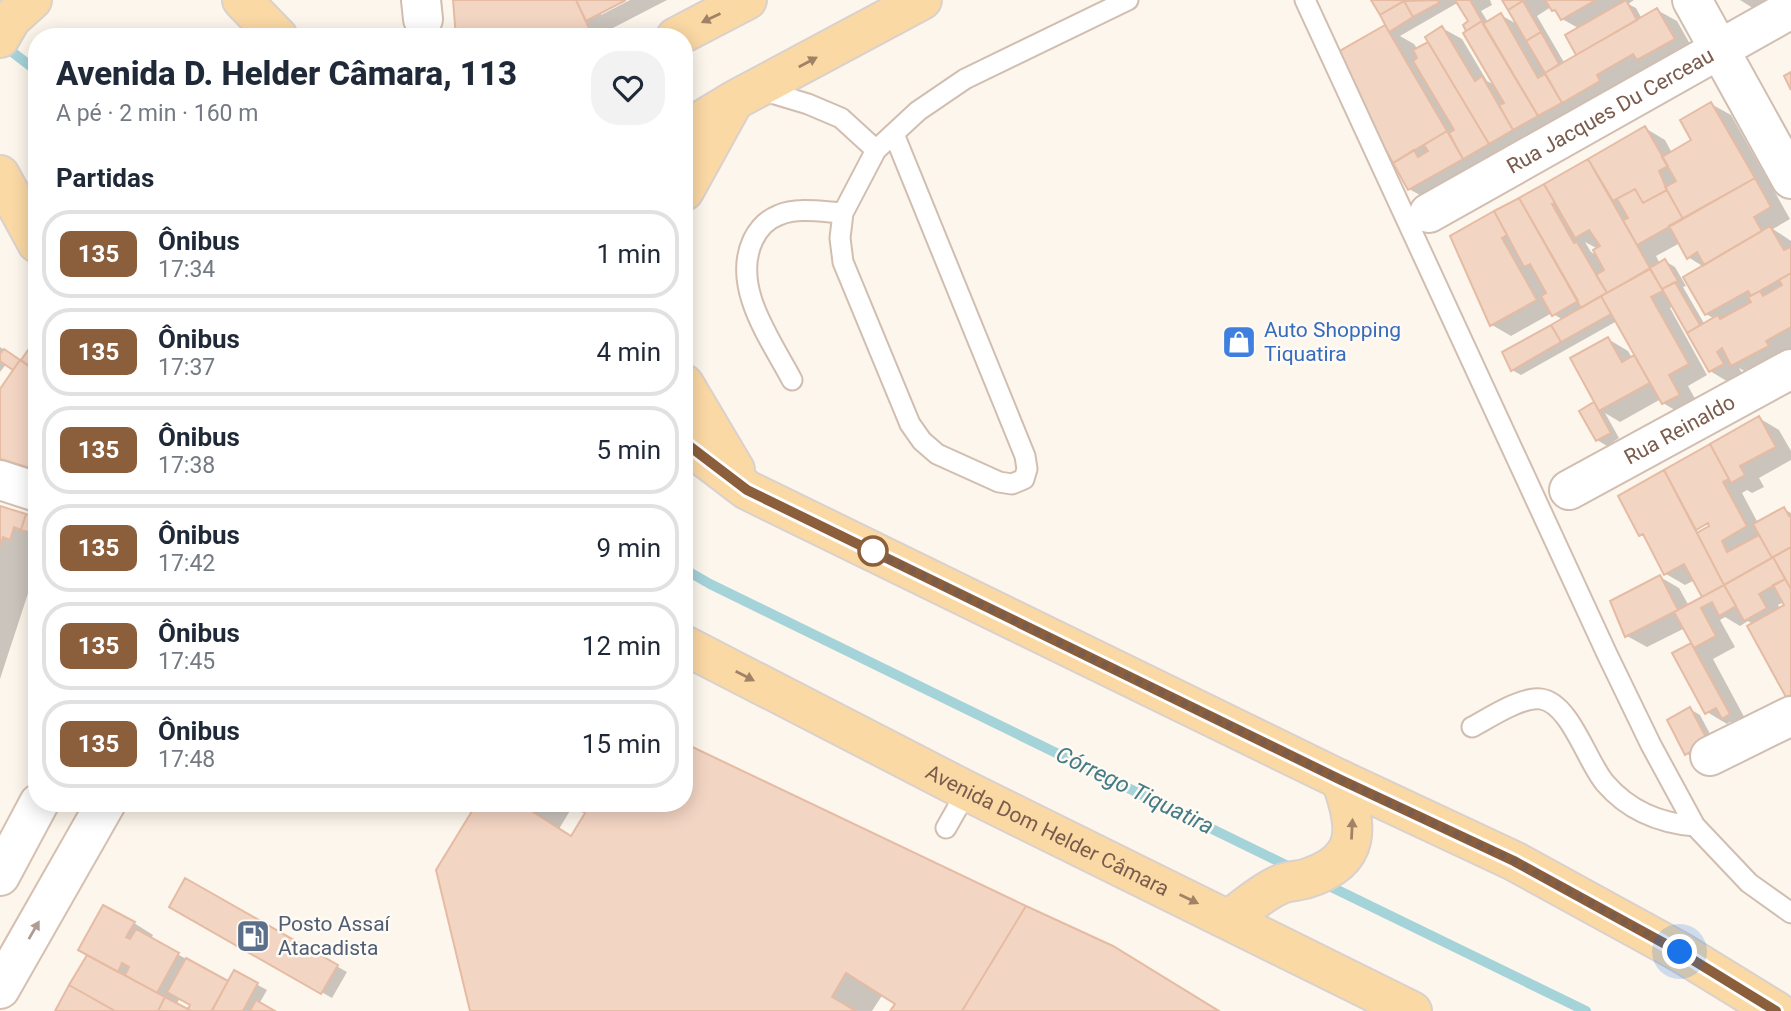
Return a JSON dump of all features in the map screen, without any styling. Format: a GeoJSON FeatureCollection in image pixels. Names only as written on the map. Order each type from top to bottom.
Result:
{"type":"FeatureCollection","features":[{"type":"Feature","properties":{"kind":"main road"},"geometry":{"type":"LineString","coordinates":[[0,38],[11,19],[32,0]]}},
{"type":"Feature","properties":{"kind":"main road"},"geometry":{"type":"LineString","coordinates":[[242,0],[269,28]]}},
{"type":"Feature","properties":{"kind":"main road"},"geometry":{"type":"LineString","coordinates":[[693,28],[747,0]]}},
{"type":"Feature","properties":{"kind":"main road"},"geometry":{"type":"LineString","coordinates":[[693,126],[746,94],[922,0]]}},
{"type":"Feature","properties":{"kind":"main road"},"geometry":{"type":"LineString","coordinates":[[693,172],[746,94]]}},
{"type":"Feature","properties":{"kind":"main road"},"geometry":{"type":"LineString","coordinates":[[0,175],[28,226]]}},
{"type":"Feature","properties":{"kind":"main road"},"geometry":{"type":"LineString","coordinates":[[0,232],[28,249]]}},
{"type":"Feature","properties":{"kind":"main road"},"geometry":{"type":"LineString","coordinates":[[693,399],[747,490]]}},
{"type":"Feature","properties":{"kind":"main road"},"geometry":{"type":"LineString","coordinates":[[693,449],[747,490],[1341,780],[1514,861],[1680,952],[1776,1011]]}},
{"type":"Feature","properties":{"kind":"main road","name":"Avenida Dom Helder Câmara"},"geometry":{"type":"LineString","coordinates":[[693,650],[967,791],[1412,1011]]}},
{"type":"Feature","properties":{"kind":"main road"},"geometry":{"type":"LineString","coordinates":[[1229,919],[1280,884],[1316,875],[1345,856],[1353,836],[1352,812],[1341,780]]}},
{"type":"Feature","properties":{"kind":"street"},"geometry":{"type":"LineString","coordinates":[[1692,0],[1791,179]]}},
{"type":"Feature","properties":{"kind":"street","name":"Rua Jacques Du Cerceau"},"geometry":{"type":"LineString","coordinates":[[1429,213],[1791,9]]}},
{"type":"Feature","properties":{"kind":"street","name":"Rua Reinaldo"},"geometry":{"type":"LineString","coordinates":[[1569,490],[1791,369]]}},
{"type":"Feature","properties":{"kind":"street"},"geometry":{"type":"LineString","coordinates":[[0,480],[28,489]]}},
{"type":"Feature","properties":{"kind":"street"},"geometry":{"type":"LineString","coordinates":[[1710,757],[1791,716]]}},
{"type":"Feature","properties":{"kind":"street"},"geometry":{"type":"LineString","coordinates":[[0,989],[101,812]]}},
{"type":"Feature","properties":{"kind":"street"},"geometry":{"type":"LineString","coordinates":[[0,876],[21,821]]}},
{"type":"Feature","properties":{"kind":"lane"},"geometry":{"type":"LineString","coordinates":[[894,134],[1025,456],[1027,469],[1024,479],[1013,484],[999,482],[937,454],[922,441],[910,424],[843,262],[840,238],[843,213],[876,150],[918,111],[965,79],[1128,0]]}},
{"type":"Feature","properties":{"kind":"lane"},"geometry":{"type":"LineString","coordinates":[[1305,0],[1651,745],[1695,826],[1749,883],[1791,913]]}},
{"type":"Feature","properties":{"kind":"lane"},"geometry":{"type":"LineString","coordinates":[[746,94],[808,104],[841,118],[876,150]]}},
{"type":"Feature","properties":{"kind":"lane"},"geometry":{"type":"LineString","coordinates":[[792,380],[753,306],[747,277],[749,248],[760,226],[780,214],[806,211],[843,213]]}},
{"type":"Feature","properties":{"kind":"lane"},"geometry":{"type":"LineString","coordinates":[[1472,727],[1524,701],[1539,699],[1552,702],[1563,713],[1604,782],[1618,796],[1636,810],[1653,818],[1673,824],[1695,826]]}},
{"type":"Feature","properties":{"kind":"lane"},"geometry":{"type":"LineString","coordinates":[[946,828],[967,791]]}},
{"type":"Feature","properties":{"kind":"building"},"geometry":{"type":"Polygon","coordinates":[[[453,0],[576,0],[589,28],[455,28],[453,0]]]}},
{"type":"Feature","properties":{"kind":"building"},"geometry":{"type":"Polygon","coordinates":[[[576,0],[626,0],[586,21],[576,0]]]}},
{"type":"Feature","properties":{"kind":"building"},"geometry":{"type":"Polygon","coordinates":[[[1371,0],[1403,0],[1404,1],[1380,15],[1371,0]]]}},
{"type":"Feature","properties":{"kind":"building"},"geometry":{"type":"Polygon","coordinates":[[[1438,0],[1439,3],[1413,17],[1404,1],[1438,0]]]}},
{"type":"Feature","properties":{"kind":"building"},"geometry":{"type":"Polygon","coordinates":[[[1455,0],[1470,0],[1482,21],[1466,31],[1463,25],[1468,21],[1455,0]]]}},
{"type":"Feature","properties":{"kind":"building"},"geometry":{"type":"Polygon","coordinates":[[[1502,0],[1524,0],[1508,10],[1502,0]]]}},
{"type":"Feature","properties":{"kind":"building"},"geometry":{"type":"Polygon","coordinates":[[[1545,0],[1596,0],[1561,20],[1545,0]]]}},
{"type":"Feature","properties":{"kind":"building"},"geometry":{"type":"Polygon","coordinates":[[[1626,0],[1637,20],[1576,55],[1565,35],[1626,0]]]}},
{"type":"Feature","properties":{"kind":"building"},"geometry":{"type":"Polygon","coordinates":[[[1404,1],[1413,17],[1389,32],[1380,15],[1404,1]]]}},
{"type":"Feature","properties":{"kind":"building"},"geometry":{"type":"Polygon","coordinates":[[[1523,1],[1541,32],[1526,41],[1508,10],[1523,1]]]}},
{"type":"Feature","properties":{"kind":"building"},"geometry":{"type":"Polygon","coordinates":[[[1657,8],[1675,39],[1637,60],[1633,54],[1597,75],[1600,81],[1562,103],[1545,73],[1657,8]]]}},
{"type":"Feature","properties":{"kind":"building"},"geometry":{"type":"Polygon","coordinates":[[[1501,13],[1538,78],[1545,74],[1562,103],[1538,116],[1483,24],[1501,13]]]}},
{"type":"Feature","properties":{"kind":"building"},"geometry":{"type":"Polygon","coordinates":[[[1482,21],[1538,116],[1513,130],[1499,105],[1504,103],[1463,33],[1482,21]]]}},
{"type":"Feature","properties":{"kind":"building"},"geometry":{"type":"Polygon","coordinates":[[[1385,25],[1447,131],[1393,163],[1365,113],[1338,52],[1385,25]]]}},
{"type":"Feature","properties":{"kind":"building"},"geometry":{"type":"Polygon","coordinates":[[[1442,26],[1475,81],[1482,76],[1513,130],[1489,144],[1425,37],[1442,26]]]}},
{"type":"Feature","properties":{"kind":"building"},"geometry":{"type":"Polygon","coordinates":[[[1541,32],[1559,64],[1545,73],[1526,41],[1541,32]]]}},
{"type":"Feature","properties":{"kind":"building"},"geometry":{"type":"Polygon","coordinates":[[[1428,42],[1489,144],[1463,159],[1449,133],[1454,130],[1413,61],[1417,58],[1413,50],[1428,42]]]}},
{"type":"Feature","properties":{"kind":"building"},"geometry":{"type":"Polygon","coordinates":[[[1791,72],[1791,90],[1784,76],[1791,72]]]}},
{"type":"Feature","properties":{"kind":"building"},"geometry":{"type":"Polygon","coordinates":[[[1711,102],[1755,178],[1683,219],[1665,187],[1676,181],[1662,157],[1691,140],[1680,120],[1711,102]]]}},
{"type":"Feature","properties":{"kind":"building"},"geometry":{"type":"Polygon","coordinates":[[[1645,126],[1668,166],[1659,171],[1667,190],[1643,203],[1635,189],[1613,201],[1588,159],[1645,126]]]}},
{"type":"Feature","properties":{"kind":"building"},"geometry":{"type":"Polygon","coordinates":[[[1447,131],[1463,159],[1408,190],[1393,163],[1414,150],[1418,157],[1428,151],[1424,145],[1447,131]]]}},
{"type":"Feature","properties":{"kind":"building"},"geometry":{"type":"Polygon","coordinates":[[[1588,159],[1650,268],[1607,293],[1596,275],[1604,270],[1593,250],[1600,246],[1589,230],[1575,238],[1544,184],[1588,159]]]}},
{"type":"Feature","properties":{"kind":"building"},"geometry":{"type":"Polygon","coordinates":[[[1755,178],[1771,207],[1754,217],[1762,231],[1704,265],[1697,252],[1687,259],[1669,226],[1755,178]]]}},
{"type":"Feature","properties":{"kind":"building"},"geometry":{"type":"Polygon","coordinates":[[[1544,184],[1574,243],[1577,242],[1607,293],[1581,308],[1519,198],[1544,184]]]}},
{"type":"Feature","properties":{"kind":"building"},"geometry":{"type":"Polygon","coordinates":[[[1635,189],[1643,203],[1667,190],[1683,219],[1637,245],[1623,220],[1628,218],[1617,199],[1635,189]]]}},
{"type":"Feature","properties":{"kind":"building"},"geometry":{"type":"Polygon","coordinates":[[[1519,198],[1578,301],[1552,316],[1541,296],[1546,293],[1530,264],[1524,267],[1494,211],[1519,198]]]}},
{"type":"Feature","properties":{"kind":"building"},"geometry":{"type":"Polygon","coordinates":[[[1494,211],[1507,235],[1502,238],[1537,300],[1490,326],[1450,236],[1494,211]]]}},
{"type":"Feature","properties":{"kind":"building"},"geometry":{"type":"Polygon","coordinates":[[[1770,226],[1784,250],[1791,247],[1791,273],[1751,296],[1748,291],[1705,315],[1683,277],[1770,226]]]}},
{"type":"Feature","properties":{"kind":"building"},"geometry":{"type":"Polygon","coordinates":[[[1665,259],[1678,281],[1662,289],[1650,268],[1665,259]]]}},
{"type":"Feature","properties":{"kind":"building"},"geometry":{"type":"Polygon","coordinates":[[[1650,269],[1663,291],[1651,297],[1689,364],[1669,375],[1680,395],[1662,404],[1601,296],[1650,269]]]}},
{"type":"Feature","properties":{"kind":"building"},"geometry":{"type":"Polygon","coordinates":[[[1791,273],[1791,327],[1766,341],[1769,346],[1731,366],[1722,348],[1717,352],[1724,364],[1709,372],[1687,333],[1718,315],[1720,319],[1751,302],[1748,297],[1760,291],[1763,296],[1782,285],[1779,280],[1791,273]]]}},
{"type":"Feature","properties":{"kind":"building"},"geometry":{"type":"Polygon","coordinates":[[[1675,282],[1700,325],[1687,333],[1662,289],[1675,282]]]}},
{"type":"Feature","properties":{"kind":"building"},"geometry":{"type":"Polygon","coordinates":[[[1601,296],[1611,314],[1561,342],[1551,325],[1601,296]]]}},
{"type":"Feature","properties":{"kind":"building"},"geometry":{"type":"Polygon","coordinates":[[[1551,325],[1561,342],[1511,371],[1502,352],[1551,325]]]}},
{"type":"Feature","properties":{"kind":"building"},"geometry":{"type":"Polygon","coordinates":[[[1608,337],[1622,362],[1634,355],[1650,383],[1599,411],[1570,358],[1608,337]]]}},
{"type":"Feature","properties":{"kind":"building"},"geometry":{"type":"Polygon","coordinates":[[[4,349],[20,360],[13,370],[0,361],[0,354],[4,349]]]}},
{"type":"Feature","properties":{"kind":"building"},"geometry":{"type":"Polygon","coordinates":[[[28,350],[28,365],[21,360],[28,350]]]}},
{"type":"Feature","properties":{"kind":"building"},"geometry":{"type":"Polygon","coordinates":[[[20,360],[28,366],[28,467],[0,459],[0,389],[20,360]]]}},
{"type":"Feature","properties":{"kind":"building"},"geometry":{"type":"Polygon","coordinates":[[[1594,402],[1611,433],[1596,441],[1579,411],[1594,402]]]}},
{"type":"Feature","properties":{"kind":"building"},"geometry":{"type":"Polygon","coordinates":[[[1759,416],[1776,447],[1740,466],[1745,475],[1731,483],[1710,444],[1759,416]]]}},
{"type":"Feature","properties":{"kind":"building"},"geometry":{"type":"Polygon","coordinates":[[[1710,444],[1729,479],[1723,482],[1747,526],[1722,541],[1727,552],[1759,535],[1772,558],[1724,585],[1697,533],[1709,526],[1708,523],[1696,530],[1664,470],[1710,444]]]}},
{"type":"Feature","properties":{"kind":"building"},"geometry":{"type":"Polygon","coordinates":[[[1664,470],[1724,585],[1702,597],[1684,564],[1664,575],[1643,534],[1639,536],[1618,496],[1664,470]]]}},
{"type":"Feature","properties":{"kind":"building"},"geometry":{"type":"Polygon","coordinates":[[[0,506],[26,514],[21,530],[14,527],[10,540],[3,537],[0,546],[0,506]]]}},
{"type":"Feature","properties":{"kind":"building"},"geometry":{"type":"Polygon","coordinates":[[[1784,507],[1789,516],[1791,515],[1791,547],[1772,558],[1753,524],[1784,507]]]}},
{"type":"Feature","properties":{"kind":"building"},"geometry":{"type":"Polygon","coordinates":[[[26,514],[28,515],[28,532],[21,530],[26,514]]]}},
{"type":"Feature","properties":{"kind":"building"},"geometry":{"type":"Polygon","coordinates":[[[1791,547],[1791,589],[1773,557],[1791,547]]]}},
{"type":"Feature","properties":{"kind":"building"},"geometry":{"type":"Polygon","coordinates":[[[1773,557],[1785,579],[1759,594],[1767,608],[1744,621],[1724,585],[1773,557]]]}},
{"type":"Feature","properties":{"kind":"building"},"geometry":{"type":"Polygon","coordinates":[[[1660,575],[1678,610],[1625,637],[1610,601],[1660,575]]]}},
{"type":"Feature","properties":{"kind":"building"},"geometry":{"type":"Polygon","coordinates":[[[1785,579],[1791,589],[1791,695],[1786,697],[1747,626],[1784,605],[1773,585],[1785,579]]]}},
{"type":"Feature","properties":{"kind":"building"},"geometry":{"type":"Polygon","coordinates":[[[1724,585],[1736,606],[1719,616],[1712,602],[1701,608],[1716,636],[1694,648],[1674,612],[1724,585]]]}},
{"type":"Feature","properties":{"kind":"building"},"geometry":{"type":"Polygon","coordinates":[[[1691,643],[1730,714],[1722,719],[1716,708],[1705,714],[1672,653],[1691,643]]]}},
{"type":"Feature","properties":{"kind":"building"},"geometry":{"type":"Polygon","coordinates":[[[1690,707],[1708,741],[1685,755],[1667,720],[1690,707]]]}},
{"type":"Feature","properties":{"kind":"building"},"geometry":{"type":"Polygon","coordinates":[[[693,747],[1026,906],[962,1011],[890,1011],[895,1004],[846,973],[832,997],[856,1011],[470,1011],[436,870],[471,812],[533,812],[571,836],[585,813],[693,812],[693,747]]]}},
{"type":"Feature","properties":{"kind":"building","name":"Posto Assaí Atacadista"},"geometry":{"type":"Polygon","coordinates":[[[185,878],[338,965],[321,994],[169,907],[185,878]]]}},
{"type":"Feature","properties":{"kind":"building"},"geometry":{"type":"Polygon","coordinates":[[[103,905],[135,922],[126,937],[130,939],[136,929],[179,953],[157,993],[125,975],[129,967],[122,963],[118,972],[78,950],[103,905]]]}},
{"type":"Feature","properties":{"kind":"building"},"geometry":{"type":"Polygon","coordinates":[[[1026,906],[1113,946],[1219,1011],[962,1011],[1026,906]]]}},
{"type":"Feature","properties":{"kind":"building"},"geometry":{"type":"Polygon","coordinates":[[[87,955],[165,997],[158,1011],[115,1011],[69,985],[87,955]]]}},
{"type":"Feature","properties":{"kind":"building"},"geometry":{"type":"Polygon","coordinates":[[[186,958],[228,981],[212,1011],[191,1011],[188,1009],[190,1005],[167,992],[186,958]]]}},
{"type":"Feature","properties":{"kind":"building"},"geometry":{"type":"Polygon","coordinates":[[[234,970],[258,983],[243,1011],[212,1010],[234,970]]]}},
{"type":"Feature","properties":{"kind":"building"},"geometry":{"type":"Polygon","coordinates":[[[69,985],[115,1011],[55,1011],[69,985]]]}},
{"type":"Feature","properties":{"kind":"building"},"geometry":{"type":"Polygon","coordinates":[[[165,997],[188,1009],[191,1011],[158,1011],[165,997]]]}},
{"type":"Feature","properties":{"kind":"building"},"geometry":{"type":"Polygon","coordinates":[[[256,1000],[275,1011],[250,1011],[256,1000]]]}},
{"type":"Feature","properties":{"kind":"waterway","name":"Córrego Tiquatira"},"geometry":{"type":"LineString","coordinates":[[3,45],[28,64]]}},
{"type":"Feature","properties":{"kind":"waterway","name":"Córrego Tiquatira"},"geometry":{"type":"LineString","coordinates":[[693,574],[1294,869]]}},
{"type":"Feature","properties":{"kind":"waterway","name":"Córrego Tiquatira"},"geometry":{"type":"LineString","coordinates":[[1321,882],[1586,1011]]}},
{"type":"Feature","properties":{"kind":"bus line","name":"135"},"geometry":{"type":"LineString","coordinates":[[693,449],[747,490],[1341,780],[1514,861],[1680,952],[1776,1011]]}},
{"type":"Feature","properties":{"kind":"place","name":"Auto Shopping Tiquatira"},"geometry":{"type":"Point","coordinates":[1239,342]}},
{"type":"Feature","properties":{"kind":"place","name":"Posto Assaí Atacadista"},"geometry":{"type":"Point","coordinates":[253,936]}},
{"type":"Feature","properties":{"kind":"route"},"geometry":{"type":"LineString","coordinates":[[873,551],[870,550],[1341,780],[1514,861],[1680,952]]}}]}
